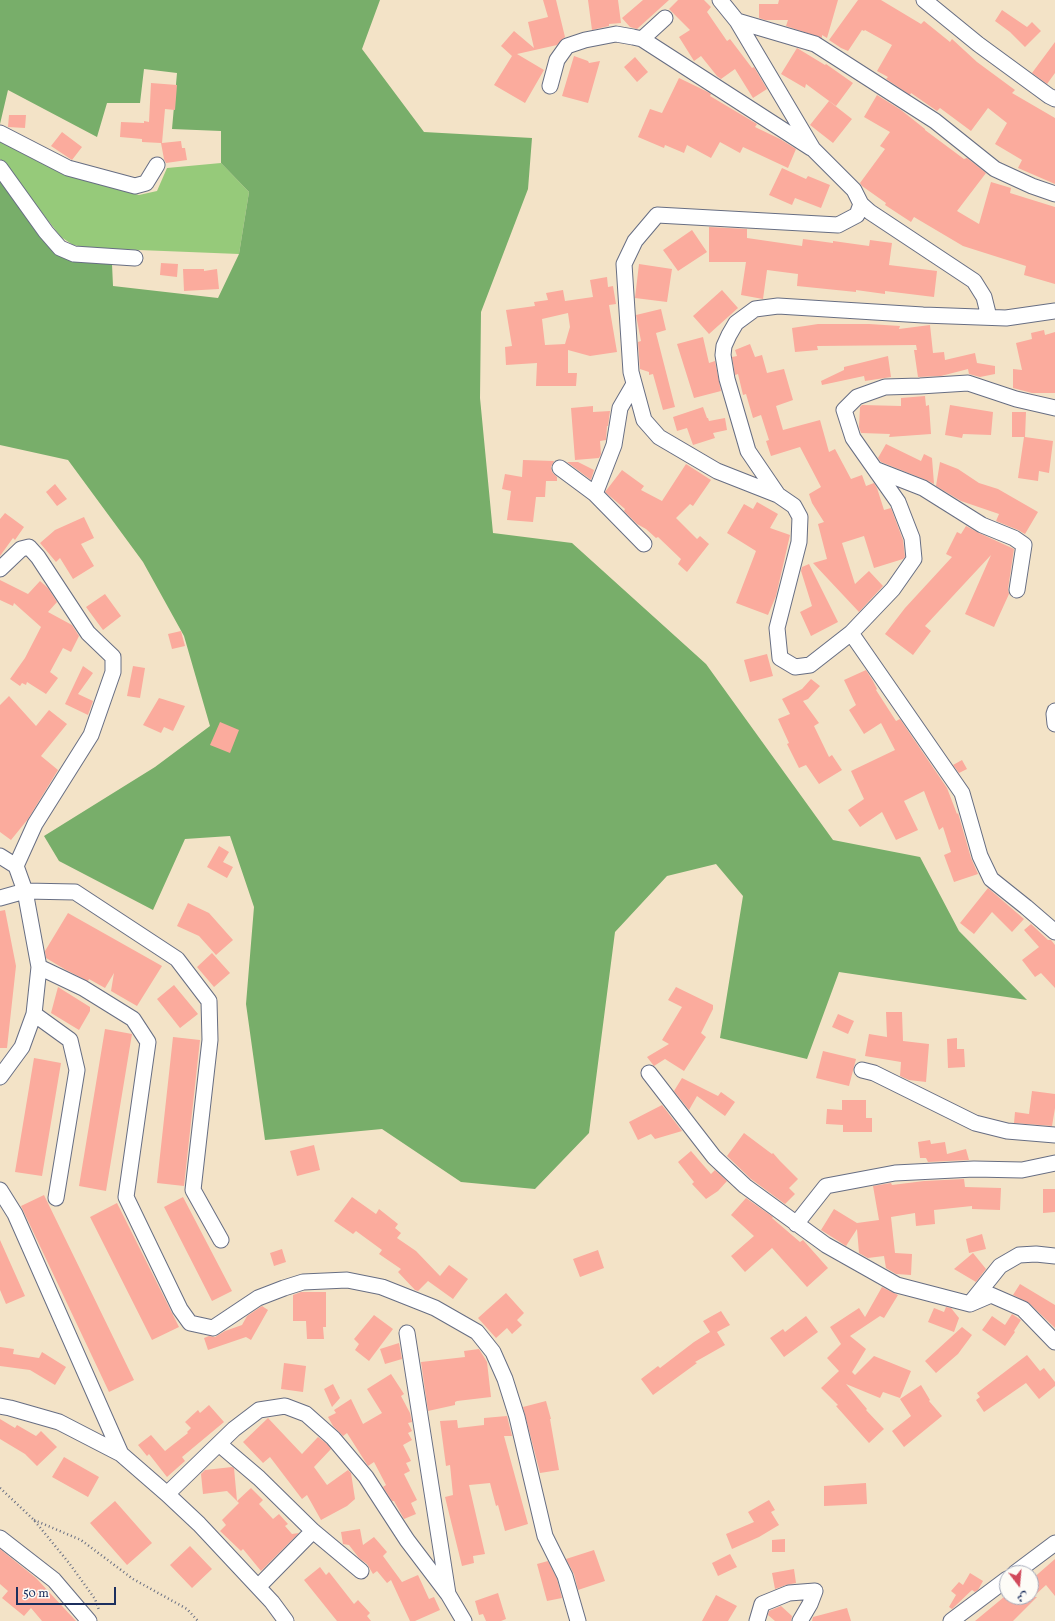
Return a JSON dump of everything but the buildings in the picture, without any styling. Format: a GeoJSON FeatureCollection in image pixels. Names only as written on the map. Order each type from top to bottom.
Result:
{"type":"FeatureCollection","features":[{"type":"Feature","properties":{"kind":"street"},"geometry":{"type":"LineString","coordinates":[[720,0],[737,21],[813,149]]}},
{"type":"Feature","properties":{"kind":"street"},"geometry":{"type":"LineString","coordinates":[[924,0],[978,44],[1055,99]]}},
{"type":"Feature","properties":{"kind":"street"},"geometry":{"type":"LineString","coordinates":[[642,40],[665,18]]}},
{"type":"Feature","properties":{"kind":"street"},"geometry":{"type":"LineString","coordinates":[[737,21],[815,44],[935,120],[995,169],[1032,186],[1055,194]]}},
{"type":"Feature","properties":{"kind":"street"},"geometry":{"type":"LineString","coordinates":[[550,86],[557,60],[567,46],[585,40],[616,34],[642,40],[813,149],[854,190],[863,211],[974,281],[984,297],[989,317]]}},
{"type":"Feature","properties":{"kind":"street"},"geometry":{"type":"LineString","coordinates":[[0,133],[68,168],[135,186],[146,183],[156,165]]}},
{"type":"Feature","properties":{"kind":"street"},"geometry":{"type":"LineString","coordinates":[[0,168],[46,232],[60,248],[74,254],[135,258]]}},
{"type":"Feature","properties":{"kind":"street"},"geometry":{"type":"LineString","coordinates":[[863,211],[838,225],[657,215],[635,241],[624,264],[630,372],[644,420],[659,437],[717,471],[778,495],[794,506],[800,517],[799,542],[777,628],[780,658],[795,667],[810,665],[851,633],[893,589],[914,559],[912,538],[898,502],[877,470],[853,438],[844,410],[857,397],[885,387],[968,383],[1016,399],[1055,408]]}},
{"type":"Feature","properties":{"kind":"street"},"geometry":{"type":"LineString","coordinates":[[778,495],[748,451],[727,379],[723,355],[724,346],[736,323],[755,309],[778,306],[1006,318],[1055,311]]}},
{"type":"Feature","properties":{"kind":"street"},"geometry":{"type":"LineString","coordinates":[[595,494],[614,445],[620,408],[634,384]]}},
{"type":"Feature","properties":{"kind":"street"},"geometry":{"type":"LineString","coordinates":[[560,468],[595,494],[644,544]]}},
{"type":"Feature","properties":{"kind":"street"},"geometry":{"type":"LineString","coordinates":[[877,470],[923,488],[982,525],[1014,538],[1024,545],[1017,590]]}},
{"type":"Feature","properties":{"kind":"street"},"geometry":{"type":"LineString","coordinates":[[0,569],[21,549],[29,547],[38,557],[88,633],[113,657],[113,672],[91,735],[35,824],[16,866]]}},
{"type":"Feature","properties":{"kind":"street"},"geometry":{"type":"LineString","coordinates":[[851,633],[962,793],[980,856],[991,879],[1026,906],[1055,932]]}},
{"type":"Feature","properties":{"kind":"street"},"geometry":{"type":"LineString","coordinates":[[1055,712],[1055,724]]}},
{"type":"Feature","properties":{"kind":"street"},"geometry":{"type":"LineString","coordinates":[[0,856],[16,866],[24,891],[38,967],[34,1014],[22,1046],[0,1077]]}},
{"type":"Feature","properties":{"kind":"street"},"geometry":{"type":"LineString","coordinates":[[0,898],[24,891],[75,892],[176,959],[209,1001],[210,1040],[193,1190],[221,1240]]}},
{"type":"Feature","properties":{"kind":"street"},"geometry":{"type":"LineString","coordinates":[[38,967],[83,988],[133,1018],[148,1042],[126,1197],[180,1309],[190,1322],[213,1328],[258,1298],[284,1288],[303,1282],[347,1280],[382,1287],[435,1308],[477,1332],[493,1352],[505,1379],[517,1417],[545,1536],[566,1576],[578,1621]]}},
{"type":"Feature","properties":{"kind":"street"},"geometry":{"type":"LineString","coordinates":[[34,1014],[70,1040],[77,1070],[56,1198]]}},
{"type":"Feature","properties":{"kind":"street"},"geometry":{"type":"LineString","coordinates":[[862,1070],[874,1073],[974,1122],[1007,1131],[1055,1135]]}},
{"type":"Feature","properties":{"kind":"street"},"geometry":{"type":"LineString","coordinates":[[649,1073],[714,1157],[745,1186],[826,1245],[897,1285],[970,1304],[991,1294],[1022,1309],[1055,1342]]}},
{"type":"Feature","properties":{"kind":"street"},"geometry":{"type":"LineString","coordinates":[[796,1224],[826,1186],[895,1174],[974,1169],[1022,1170],[1055,1163]]}},
{"type":"Feature","properties":{"kind":"street"},"geometry":{"type":"LineString","coordinates":[[0,1190],[15,1214],[121,1454]]}},
{"type":"Feature","properties":{"kind":"street"},"geometry":{"type":"LineString","coordinates":[[970,1304],[1000,1266],[1018,1255],[1036,1254],[1055,1256]]}},
{"type":"Feature","properties":{"kind":"street"},"geometry":{"type":"LineString","coordinates":[[407,1333],[448,1594]]}},
{"type":"Feature","properties":{"kind":"street"},"geometry":{"type":"LineString","coordinates":[[0,1406],[59,1422],[121,1454],[199,1524],[272,1602],[286,1621]]}},
{"type":"Feature","properties":{"kind":"street"},"geometry":{"type":"LineString","coordinates":[[167,1494],[234,1429],[259,1410],[285,1406],[306,1414],[333,1438],[366,1477],[407,1540],[448,1594],[464,1621]]}},
{"type":"Feature","properties":{"kind":"street"},"geometry":{"type":"LineString","coordinates":[[220,1444],[259,1478],[313,1531],[361,1571]]}},
{"type":"Feature","properties":{"kind":"street"},"geometry":{"type":"LineString","coordinates":[[258,1587],[313,1531]]}},
{"type":"Feature","properties":{"kind":"street"},"geometry":{"type":"LineString","coordinates":[[0,1538],[54,1580],[95,1617]]}},
{"type":"Feature","properties":{"kind":"street"},"geometry":{"type":"LineString","coordinates":[[1026,1565],[1055,1543]]}},
{"type":"Feature","properties":{"kind":"street"},"geometry":{"type":"LineString","coordinates":[[951,1621],[999,1585]]}},
{"type":"Feature","properties":{"kind":"street"},"geometry":{"type":"LineString","coordinates":[[757,1621],[762,1604],[789,1593],[814,1591],[810,1604],[800,1621]]}},
{"type":"Feature","properties":{"kind":"path"},"geometry":{"type":"LineString","coordinates":[[0,1488],[34,1520],[69,1562],[95,1599],[95,1617]]}},
{"type":"Feature","properties":{"kind":"path"},"geometry":{"type":"LineString","coordinates":[[34,1520],[81,1540],[133,1579],[187,1609],[198,1621]]}},
{"type":"Feature","properties":{"kind":"green space"},"geometry":{"type":"Polygon","coordinates":[[[0,0],[380,0],[362,49],[424,132],[532,138],[528,189],[481,312],[480,398],[493,533],[572,543],[706,664],[833,840],[920,857],[959,931],[1027,1000],[839,972],[807,1059],[720,1038],[743,896],[716,864],[667,876],[615,932],[589,1133],[535,1189],[461,1182],[382,1129],[265,1140],[246,1004],[254,907],[230,836],[185,839],[153,910],[59,861],[44,836],[155,767],[210,726],[184,636],[143,562],[68,460],[0,445],[0,176],[47,243],[66,259],[112,264],[113,286],[218,298],[239,254],[249,192],[221,163],[221,131],[172,129],[177,73],[144,69],[140,103],[107,103],[97,137],[8,90],[0,124],[0,0]]]}},
{"type":"Feature","properties":{"kind":"green space"},"geometry":{"type":"Polygon","coordinates":[[[0,139],[73,177],[139,195],[157,191],[167,168],[221,163],[249,192],[239,254],[89,248],[73,245],[61,237],[0,159],[0,139]]]}}]}
